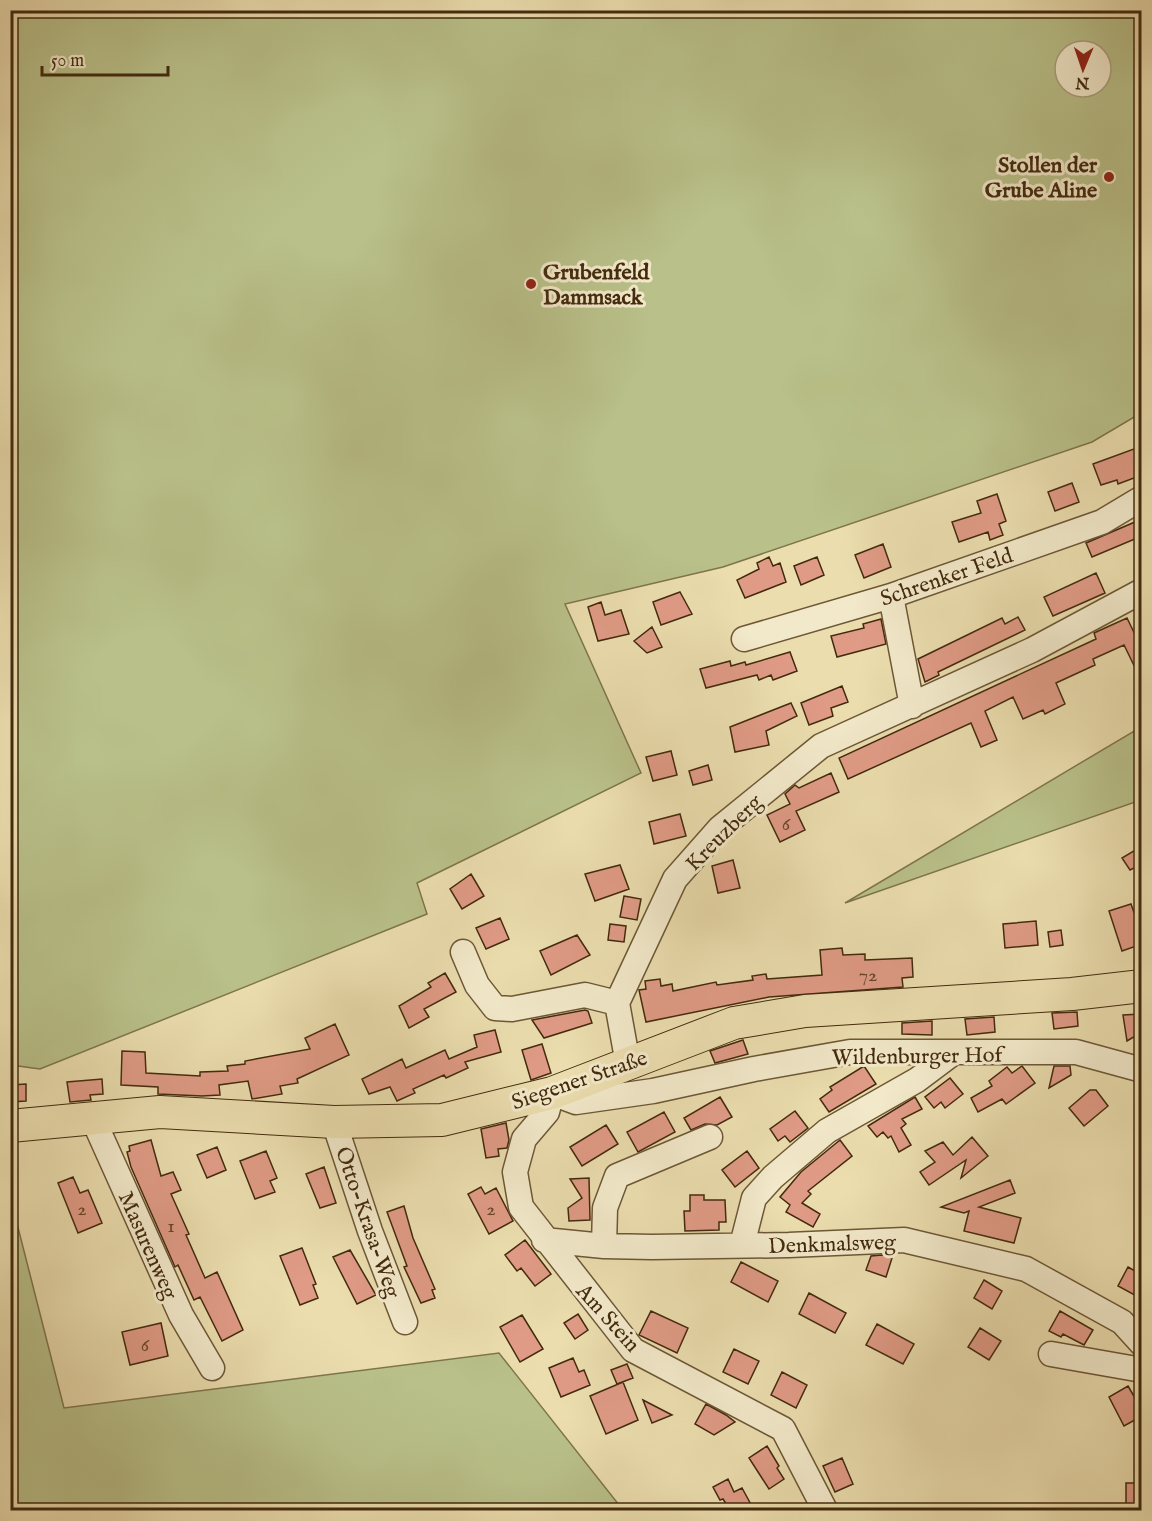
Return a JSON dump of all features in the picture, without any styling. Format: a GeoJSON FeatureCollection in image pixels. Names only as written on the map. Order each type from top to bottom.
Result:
{"type":"FeatureCollection","features":[{"type":"Feature","properties":{"kind":"main road","name":"Siegener Straße"},"geometry":{"type":"LineString","coordinates":[[10,1126],[160,1112],[334,1122],[442,1120],[552,1093],[734,1023],[805,1011],[1072,994],[1142,986]]}},
{"type":"Feature","properties":{"kind":"street","name":"Schrenker Feld"},"geometry":{"type":"LineString","coordinates":[[744,639],[891,596],[1102,522],[1142,498]]}},
{"type":"Feature","properties":{"kind":"street","name":"Kreuzberg"},"geometry":{"type":"LineString","coordinates":[[617,1002],[675,879],[720,828],[821,746],[1032,650],[1142,591]]}},
{"type":"Feature","properties":{"kind":"street"},"geometry":{"type":"LineString","coordinates":[[891,596],[912,706]]}},
{"type":"Feature","properties":{"kind":"street"},"geometry":{"type":"LineString","coordinates":[[463,952],[477,985],[495,1008],[512,1009],[585,996],[617,1002],[628,1064]]}},
{"type":"Feature","properties":{"kind":"street","name":"Wildenburger Hof"},"geometry":{"type":"LineString","coordinates":[[552,1093],[576,1102],[653,1091],[754,1069],[850,1052],[1076,1052],[1142,1070]]}},
{"type":"Feature","properties":{"kind":"street"},"geometry":{"type":"LineString","coordinates":[[742,1245],[754,1198],[773,1177],[827,1131],[917,1080],[953,1053]]}},
{"type":"Feature","properties":{"kind":"street","name":"Am Stein"},"geometry":{"type":"LineString","coordinates":[[552,1093],[547,1112],[524,1138],[515,1172],[521,1207],[544,1240],[633,1350],[783,1429],[825,1510]]}},
{"type":"Feature","properties":{"kind":"street","name":"Masurenweg"},"geometry":{"type":"LineString","coordinates":[[93,1119],[181,1314],[212,1368]]}},
{"type":"Feature","properties":{"kind":"street","name":"Otto-Krasa-Weg"},"geometry":{"type":"LineString","coordinates":[[334,1122],[370,1231],[405,1322]]}},
{"type":"Feature","properties":{"kind":"street"},"geometry":{"type":"LineString","coordinates":[[604,1246],[604,1208],[617,1176],[710,1137]]}},
{"type":"Feature","properties":{"kind":"street","name":"Denkmalsweg"},"geometry":{"type":"LineString","coordinates":[[544,1240],[604,1246],[789,1245],[872,1239],[904,1240],[1026,1269],[1122,1323],[1142,1344]]}},
{"type":"Feature","properties":{"kind":"street"},"geometry":{"type":"LineString","coordinates":[[1051,1354],[1142,1370]]}},
{"type":"Feature","properties":{"kind":"green space"},"geometry":{"type":"Polygon","coordinates":[[[11,10],[1141,11],[1141,413],[1092,442],[723,567],[565,604],[641,773],[417,883],[427,914],[40,1069],[11,1065],[11,10]]]}},
{"type":"Feature","properties":{"kind":"green space"},"geometry":{"type":"Polygon","coordinates":[[[1141,727],[1141,800],[845,903],[1141,727]]]}},
{"type":"Feature","properties":{"kind":"green space"},"geometry":{"type":"Polygon","coordinates":[[[11,1200],[64,1408],[499,1353],[623,1510],[11,1510],[11,1200]]]}},
{"type":"Feature","properties":{"kind":"building"},"geometry":{"type":"Polygon","coordinates":[[[1142,446],[1142,475],[1118,484],[1117,480],[1101,485],[1093,464],[1142,446]]]}},
{"type":"Feature","properties":{"kind":"building"},"geometry":{"type":"Polygon","coordinates":[[[1072,483],[1079,502],[1055,511],[1048,492],[1072,483]]]}},
{"type":"Feature","properties":{"kind":"building"},"geometry":{"type":"Polygon","coordinates":[[[997,494],[1006,521],[999,524],[1003,535],[990,540],[988,532],[959,542],[952,522],[981,513],[977,501],[997,494]]]}},
{"type":"Feature","properties":{"kind":"building"},"geometry":{"type":"Polygon","coordinates":[[[1142,519],[1142,536],[1092,557],[1086,543],[1142,519]]]}},
{"type":"Feature","properties":{"kind":"building"},"geometry":{"type":"Polygon","coordinates":[[[883,544],[891,567],[864,578],[855,555],[883,544]]]}},
{"type":"Feature","properties":{"kind":"building"},"geometry":{"type":"Polygon","coordinates":[[[769,557],[773,566],[780,563],[786,582],[745,598],[737,580],[759,569],[757,563],[769,557]]]}},
{"type":"Feature","properties":{"kind":"building"},"geometry":{"type":"Polygon","coordinates":[[[817,557],[824,575],[801,585],[794,566],[817,557]]]}},
{"type":"Feature","properties":{"kind":"building"},"geometry":{"type":"Polygon","coordinates":[[[1096,573],[1105,593],[1053,616],[1044,597],[1096,573]]]}},
{"type":"Feature","properties":{"kind":"building"},"geometry":{"type":"Polygon","coordinates":[[[680,592],[692,614],[661,625],[653,602],[680,592]]]}},
{"type":"Feature","properties":{"kind":"building"},"geometry":{"type":"Polygon","coordinates":[[[601,602],[605,615],[621,610],[629,634],[598,641],[588,607],[601,602]]]}},
{"type":"Feature","properties":{"kind":"building"},"geometry":{"type":"Polygon","coordinates":[[[1018,617],[1025,630],[938,672],[939,675],[925,682],[918,659],[1002,618],[1005,624],[1018,617]]]}},
{"type":"Feature","properties":{"kind":"building"},"geometry":{"type":"Polygon","coordinates":[[[1127,618],[1142,649],[1142,682],[1124,645],[1093,659],[1095,665],[1056,683],[1065,704],[1045,714],[1043,710],[1023,719],[1013,697],[985,711],[997,740],[981,747],[971,723],[848,779],[839,758],[1096,639],[1094,633],[1127,618]]]}},
{"type":"Feature","properties":{"kind":"building"},"geometry":{"type":"Polygon","coordinates":[[[881,619],[886,644],[837,657],[831,636],[864,628],[863,624],[881,619]]]}},
{"type":"Feature","properties":{"kind":"building"},"geometry":{"type":"Polygon","coordinates":[[[652,627],[662,647],[647,653],[634,641],[652,627]]]}},
{"type":"Feature","properties":{"kind":"building"},"geometry":{"type":"Polygon","coordinates":[[[790,652],[797,671],[773,680],[771,675],[759,680],[757,675],[706,688],[700,669],[730,661],[731,666],[745,662],[746,665],[790,652]]]}},
{"type":"Feature","properties":{"kind":"building"},"geometry":{"type":"Polygon","coordinates":[[[842,686],[848,702],[831,708],[833,716],[809,725],[801,703],[842,686]]]}},
{"type":"Feature","properties":{"kind":"building"},"geometry":{"type":"Polygon","coordinates":[[[791,703],[797,716],[766,731],[769,745],[735,752],[730,727],[791,703]]]}},
{"type":"Feature","properties":{"kind":"building"},"geometry":{"type":"Polygon","coordinates":[[[671,751],[677,775],[653,781],[646,757],[671,751]]]}},
{"type":"Feature","properties":{"kind":"building"},"geometry":{"type":"Polygon","coordinates":[[[708,765],[712,780],[693,785],[689,771],[708,765]]]}},
{"type":"Feature","properties":{"kind":"building"},"geometry":{"type":"Polygon","coordinates":[[[831,773],[839,792],[796,811],[805,830],[780,842],[767,815],[790,804],[785,794],[795,785],[799,788],[831,773]]]}},
{"type":"Feature","properties":{"kind":"building"},"geometry":{"type":"Polygon","coordinates":[[[680,814],[686,836],[654,844],[649,822],[680,814]]]}},
{"type":"Feature","properties":{"kind":"building"},"geometry":{"type":"Polygon","coordinates":[[[1142,846],[1142,864],[1130,870],[1122,858],[1142,846]]]}},
{"type":"Feature","properties":{"kind":"building"},"geometry":{"type":"Polygon","coordinates":[[[733,860],[740,888],[718,893],[712,866],[733,860]]]}},
{"type":"Feature","properties":{"kind":"building"},"geometry":{"type":"Polygon","coordinates":[[[620,865],[629,889],[595,901],[585,874],[620,865]]]}},
{"type":"Feature","properties":{"kind":"building"},"geometry":{"type":"Polygon","coordinates":[[[471,874],[484,896],[462,909],[450,889],[471,874]]]}},
{"type":"Feature","properties":{"kind":"building"},"geometry":{"type":"Polygon","coordinates":[[[624,896],[641,899],[637,920],[620,917],[624,896]]]}},
{"type":"Feature","properties":{"kind":"building"},"geometry":{"type":"Polygon","coordinates":[[[1131,904],[1142,935],[1142,944],[1122,951],[1109,911],[1131,904]]]}},
{"type":"Feature","properties":{"kind":"building"},"geometry":{"type":"Polygon","coordinates":[[[500,918],[509,939],[486,949],[476,928],[500,918]]]}},
{"type":"Feature","properties":{"kind":"building"},"geometry":{"type":"Polygon","coordinates":[[[1036,921],[1038,945],[1005,948],[1003,924],[1036,921]]]}},
{"type":"Feature","properties":{"kind":"building"},"geometry":{"type":"Polygon","coordinates":[[[610,924],[626,926],[624,942],[608,940],[610,924]]]}},
{"type":"Feature","properties":{"kind":"building"},"geometry":{"type":"Polygon","coordinates":[[[1061,930],[1063,945],[1050,947],[1048,932],[1061,930]]]}},
{"type":"Feature","properties":{"kind":"building"},"geometry":{"type":"Polygon","coordinates":[[[577,935],[590,955],[551,975],[540,951],[577,935]]]}},
{"type":"Feature","properties":{"kind":"building"},"geometry":{"type":"Polygon","coordinates":[[[842,948],[843,955],[865,954],[865,960],[912,958],[913,977],[902,978],[903,987],[769,997],[646,1022],[639,990],[646,989],[645,981],[660,979],[661,986],[672,984],[673,991],[716,982],[717,985],[753,980],[752,976],[766,974],[767,979],[822,975],[820,950],[842,948]]]}},
{"type":"Feature","properties":{"kind":"building"},"geometry":{"type":"Polygon","coordinates":[[[445,973],[456,992],[424,1009],[429,1017],[409,1028],[399,1006],[431,987],[428,983],[445,973]]]}},
{"type":"Feature","properties":{"kind":"building"},"geometry":{"type":"Polygon","coordinates":[[[588,1011],[592,1023],[544,1038],[532,1020],[588,1011]]]}},
{"type":"Feature","properties":{"kind":"building"},"geometry":{"type":"Polygon","coordinates":[[[1077,1012],[1078,1026],[1054,1029],[1052,1013],[1077,1012]]]}},
{"type":"Feature","properties":{"kind":"building"},"geometry":{"type":"Polygon","coordinates":[[[1142,1014],[1142,1032],[1127,1041],[1123,1015],[1142,1014]]]}},
{"type":"Feature","properties":{"kind":"building"},"geometry":{"type":"Polygon","coordinates":[[[994,1017],[995,1032],[967,1035],[965,1019],[994,1017]]]}},
{"type":"Feature","properties":{"kind":"building"},"geometry":{"type":"Polygon","coordinates":[[[932,1021],[932,1035],[902,1034],[902,1023],[932,1021]]]}},
{"type":"Feature","properties":{"kind":"building"},"geometry":{"type":"Polygon","coordinates":[[[335,1024],[349,1055],[297,1079],[298,1083],[280,1086],[282,1094],[252,1099],[248,1081],[219,1085],[220,1095],[202,1096],[158,1094],[158,1087],[121,1085],[122,1051],[145,1052],[146,1073],[200,1076],[200,1072],[228,1071],[227,1066],[245,1064],[245,1061],[310,1049],[305,1038],[335,1024]]]}},
{"type":"Feature","properties":{"kind":"building"},"geometry":{"type":"Polygon","coordinates":[[[495,1030],[501,1052],[465,1062],[468,1068],[446,1078],[444,1075],[413,1089],[415,1093],[397,1101],[390,1087],[369,1094],[362,1079],[402,1059],[406,1068],[445,1050],[449,1059],[477,1047],[474,1035],[495,1030]]]}},
{"type":"Feature","properties":{"kind":"building"},"geometry":{"type":"Polygon","coordinates":[[[743,1040],[748,1054],[715,1063],[710,1051],[743,1040]]]}},
{"type":"Feature","properties":{"kind":"building"},"geometry":{"type":"Polygon","coordinates":[[[542,1044],[551,1073],[531,1080],[522,1050],[542,1044]]]}},
{"type":"Feature","properties":{"kind":"building"},"geometry":{"type":"Polygon","coordinates":[[[864,1066],[876,1084],[829,1112],[820,1099],[832,1090],[830,1087],[864,1066]]]}},
{"type":"Feature","properties":{"kind":"building"},"geometry":{"type":"Polygon","coordinates":[[[1022,1066],[1035,1083],[1006,1104],[1002,1099],[978,1112],[971,1098],[992,1086],[989,1081],[1007,1067],[1012,1073],[1022,1066]]]}},
{"type":"Feature","properties":{"kind":"building"},"geometry":{"type":"Polygon","coordinates":[[[1054,1066],[1070,1066],[1071,1075],[1049,1088],[1054,1066]]]}},
{"type":"Feature","properties":{"kind":"building"},"geometry":{"type":"Polygon","coordinates":[[[950,1078],[963,1094],[945,1108],[941,1102],[934,1108],[925,1097],[950,1078]]]}},
{"type":"Feature","properties":{"kind":"building"},"geometry":{"type":"Polygon","coordinates":[[[102,1079],[103,1094],[90,1095],[91,1100],[70,1102],[67,1082],[102,1079]]]}},
{"type":"Feature","properties":{"kind":"building"},"geometry":{"type":"Polygon","coordinates":[[[26,1084],[26,1101],[10,1102],[10,1085],[26,1084]]]}},
{"type":"Feature","properties":{"kind":"building"},"geometry":{"type":"Polygon","coordinates":[[[1090,1090],[1096,1090],[1108,1106],[1084,1126],[1069,1108],[1090,1090]]]}},
{"type":"Feature","properties":{"kind":"building"},"geometry":{"type":"Polygon","coordinates":[[[720,1097],[732,1117],[717,1125],[705,1124],[691,1130],[684,1118],[720,1097]]]}},
{"type":"Feature","properties":{"kind":"building"},"geometry":{"type":"Polygon","coordinates":[[[915,1097],[922,1109],[902,1119],[906,1124],[901,1128],[911,1145],[899,1152],[891,1136],[888,1138],[883,1132],[877,1137],[868,1126],[915,1097]]]}},
{"type":"Feature","properties":{"kind":"building"},"geometry":{"type":"Polygon","coordinates":[[[795,1111],[808,1128],[790,1142],[785,1136],[778,1141],[770,1129],[795,1111]]]}},
{"type":"Feature","properties":{"kind":"building"},"geometry":{"type":"Polygon","coordinates":[[[664,1112],[675,1132],[638,1152],[627,1132],[664,1112]]]}},
{"type":"Feature","properties":{"kind":"building"},"geometry":{"type":"Polygon","coordinates":[[[506,1123],[509,1140],[507,1148],[498,1149],[499,1156],[486,1158],[481,1129],[506,1123]]]}},
{"type":"Feature","properties":{"kind":"building"},"geometry":{"type":"Polygon","coordinates":[[[606,1125],[618,1144],[582,1166],[570,1147],[606,1125]]]}},
{"type":"Feature","properties":{"kind":"building"},"geometry":{"type":"Polygon","coordinates":[[[972,1137],[988,1156],[961,1178],[966,1160],[929,1185],[920,1172],[935,1162],[925,1151],[943,1142],[953,1155],[972,1137]]]}},
{"type":"Feature","properties":{"kind":"building"},"geometry":{"type":"Polygon","coordinates":[[[151,1140],[161,1176],[173,1172],[181,1190],[171,1194],[205,1278],[217,1272],[243,1330],[222,1341],[200,1297],[194,1300],[178,1265],[175,1267],[131,1167],[127,1152],[130,1151],[129,1146],[151,1140]]]}},
{"type":"Feature","properties":{"kind":"building"},"geometry":{"type":"Polygon","coordinates":[[[840,1140],[852,1156],[808,1191],[811,1194],[802,1203],[820,1214],[813,1227],[786,1212],[790,1205],[780,1197],[801,1172],[840,1140]]]}},
{"type":"Feature","properties":{"kind":"building"},"geometry":{"type":"Polygon","coordinates":[[[217,1147],[226,1170],[207,1178],[197,1155],[217,1147]]]}},
{"type":"Feature","properties":{"kind":"building"},"geometry":{"type":"Polygon","coordinates":[[[266,1151],[277,1178],[270,1181],[275,1192],[255,1199],[240,1161],[266,1151]]]}},
{"type":"Feature","properties":{"kind":"building"},"geometry":{"type":"Polygon","coordinates":[[[747,1151],[759,1168],[735,1187],[722,1170],[747,1151]]]}},
{"type":"Feature","properties":{"kind":"building"},"geometry":{"type":"Polygon","coordinates":[[[324,1167],[336,1203],[320,1208],[306,1174],[324,1167]]]}},
{"type":"Feature","properties":{"kind":"building"},"geometry":{"type":"Polygon","coordinates":[[[73,1177],[80,1193],[88,1190],[102,1223],[78,1233],[58,1183],[73,1177]]]}},
{"type":"Feature","properties":{"kind":"building"},"geometry":{"type":"Polygon","coordinates":[[[589,1178],[590,1220],[569,1221],[568,1208],[582,1198],[570,1179],[589,1178]]]}},
{"type":"Feature","properties":{"kind":"building"},"geometry":{"type":"Polygon","coordinates":[[[1010,1180],[1015,1193],[979,1207],[1021,1218],[1014,1243],[964,1231],[969,1211],[964,1213],[941,1207],[1010,1180]]]}},
{"type":"Feature","properties":{"kind":"building"},"geometry":{"type":"Polygon","coordinates":[[[481,1187],[485,1194],[496,1188],[513,1221],[489,1234],[468,1194],[481,1187]]]}},
{"type":"Feature","properties":{"kind":"building"},"geometry":{"type":"Polygon","coordinates":[[[690,1195],[704,1195],[704,1200],[725,1200],[726,1222],[719,1222],[719,1230],[685,1231],[684,1211],[690,1211],[690,1195]]]}},
{"type":"Feature","properties":{"kind":"building"},"geometry":{"type":"Polygon","coordinates":[[[404,1206],[413,1238],[435,1289],[432,1290],[435,1298],[421,1303],[404,1267],[407,1266],[387,1212],[404,1206]]]}},
{"type":"Feature","properties":{"kind":"building"},"geometry":{"type":"Polygon","coordinates":[[[525,1240],[551,1274],[535,1286],[521,1268],[517,1271],[505,1255],[525,1240]]]}},
{"type":"Feature","properties":{"kind":"building"},"geometry":{"type":"Polygon","coordinates":[[[302,1248],[316,1284],[313,1285],[318,1298],[300,1305],[280,1256],[302,1248]]]}},
{"type":"Feature","properties":{"kind":"building"},"geometry":{"type":"Polygon","coordinates":[[[350,1250],[376,1295],[357,1304],[333,1257],[350,1250]]]}},
{"type":"Feature","properties":{"kind":"building"},"geometry":{"type":"Polygon","coordinates":[[[882,1255],[892,1258],[886,1277],[866,1270],[871,1256],[882,1255]]]}},
{"type":"Feature","properties":{"kind":"building"},"geometry":{"type":"Polygon","coordinates":[[[741,1262],[778,1281],[768,1302],[731,1282],[741,1262]]]}},
{"type":"Feature","properties":{"kind":"building"},"geometry":{"type":"Polygon","coordinates":[[[1128,1267],[1142,1275],[1142,1299],[1118,1286],[1128,1267]]]}},
{"type":"Feature","properties":{"kind":"building"},"geometry":{"type":"Polygon","coordinates":[[[984,1280],[1002,1291],[992,1309],[974,1298],[984,1280]]]}},
{"type":"Feature","properties":{"kind":"building"},"geometry":{"type":"Polygon","coordinates":[[[809,1293],[846,1313],[835,1333],[799,1314],[809,1293]]]}},
{"type":"Feature","properties":{"kind":"building"},"geometry":{"type":"Polygon","coordinates":[[[651,1311],[688,1328],[677,1353],[639,1335],[651,1311]]]}},
{"type":"Feature","properties":{"kind":"building"},"geometry":{"type":"Polygon","coordinates":[[[1060,1311],[1093,1330],[1084,1345],[1063,1334],[1061,1337],[1049,1331],[1060,1311]]]}},
{"type":"Feature","properties":{"kind":"building"},"geometry":{"type":"Polygon","coordinates":[[[578,1314],[588,1330],[575,1339],[564,1323],[578,1314]]]}},
{"type":"Feature","properties":{"kind":"building"},"geometry":{"type":"Polygon","coordinates":[[[522,1315],[543,1349],[520,1362],[500,1327],[522,1315]]]}},
{"type":"Feature","properties":{"kind":"building"},"geometry":{"type":"Polygon","coordinates":[[[161,1323],[168,1356],[130,1365],[122,1332],[161,1323]]]}},
{"type":"Feature","properties":{"kind":"building"},"geometry":{"type":"Polygon","coordinates":[[[877,1324],[914,1344],[903,1364],[866,1345],[877,1324]]]}},
{"type":"Feature","properties":{"kind":"building"},"geometry":{"type":"Polygon","coordinates":[[[980,1328],[1001,1341],[989,1360],[968,1347],[980,1328]]]}},
{"type":"Feature","properties":{"kind":"building"},"geometry":{"type":"Polygon","coordinates":[[[734,1349],[759,1361],[748,1384],[723,1372],[734,1349]]]}},
{"type":"Feature","properties":{"kind":"building"},"geometry":{"type":"Polygon","coordinates":[[[573,1358],[579,1372],[584,1370],[590,1385],[561,1397],[549,1368],[573,1358]]]}},
{"type":"Feature","properties":{"kind":"building"},"geometry":{"type":"Polygon","coordinates":[[[627,1364],[633,1378],[617,1384],[611,1370],[627,1364]]]}},
{"type":"Feature","properties":{"kind":"building"},"geometry":{"type":"Polygon","coordinates":[[[782,1372],[807,1385],[796,1408],[771,1395],[782,1372]]]}},
{"type":"Feature","properties":{"kind":"building"},"geometry":{"type":"Polygon","coordinates":[[[623,1382],[638,1420],[606,1434],[590,1396],[623,1382]]]}},
{"type":"Feature","properties":{"kind":"building"},"geometry":{"type":"Polygon","coordinates":[[[1128,1386],[1142,1410],[1142,1416],[1124,1426],[1109,1397],[1128,1386]]]}},
{"type":"Feature","properties":{"kind":"building"},"geometry":{"type":"Polygon","coordinates":[[[643,1400],[672,1415],[652,1423],[643,1400]]]}},
{"type":"Feature","properties":{"kind":"building"},"geometry":{"type":"Polygon","coordinates":[[[706,1404],[735,1422],[714,1435],[695,1424],[706,1404]]]}},
{"type":"Feature","properties":{"kind":"building"},"geometry":{"type":"Polygon","coordinates":[[[767,1446],[784,1479],[769,1489],[749,1458],[767,1446]]]}},
{"type":"Feature","properties":{"kind":"building"},"geometry":{"type":"Polygon","coordinates":[[[842,1458],[853,1484],[835,1492],[823,1466],[842,1458]]]}},
{"type":"Feature","properties":{"kind":"building"},"geometry":{"type":"Polygon","coordinates":[[[728,1479],[734,1492],[742,1488],[754,1510],[730,1510],[723,1499],[720,1500],[713,1487],[728,1479]]]}},
{"type":"Feature","properties":{"kind":"building"},"geometry":{"type":"Polygon","coordinates":[[[1126,1483],[1142,1483],[1142,1509],[1126,1509],[1126,1483]]]}},
{"type":"Feature","properties":{"kind":"place","name":"Stollen der Grube Aline"},"geometry":{"type":"Point","coordinates":[1109,177]}},
{"type":"Feature","properties":{"kind":"place","name":"Grubenfeld Dammsack"},"geometry":{"type":"Point","coordinates":[531,284]}}]}
